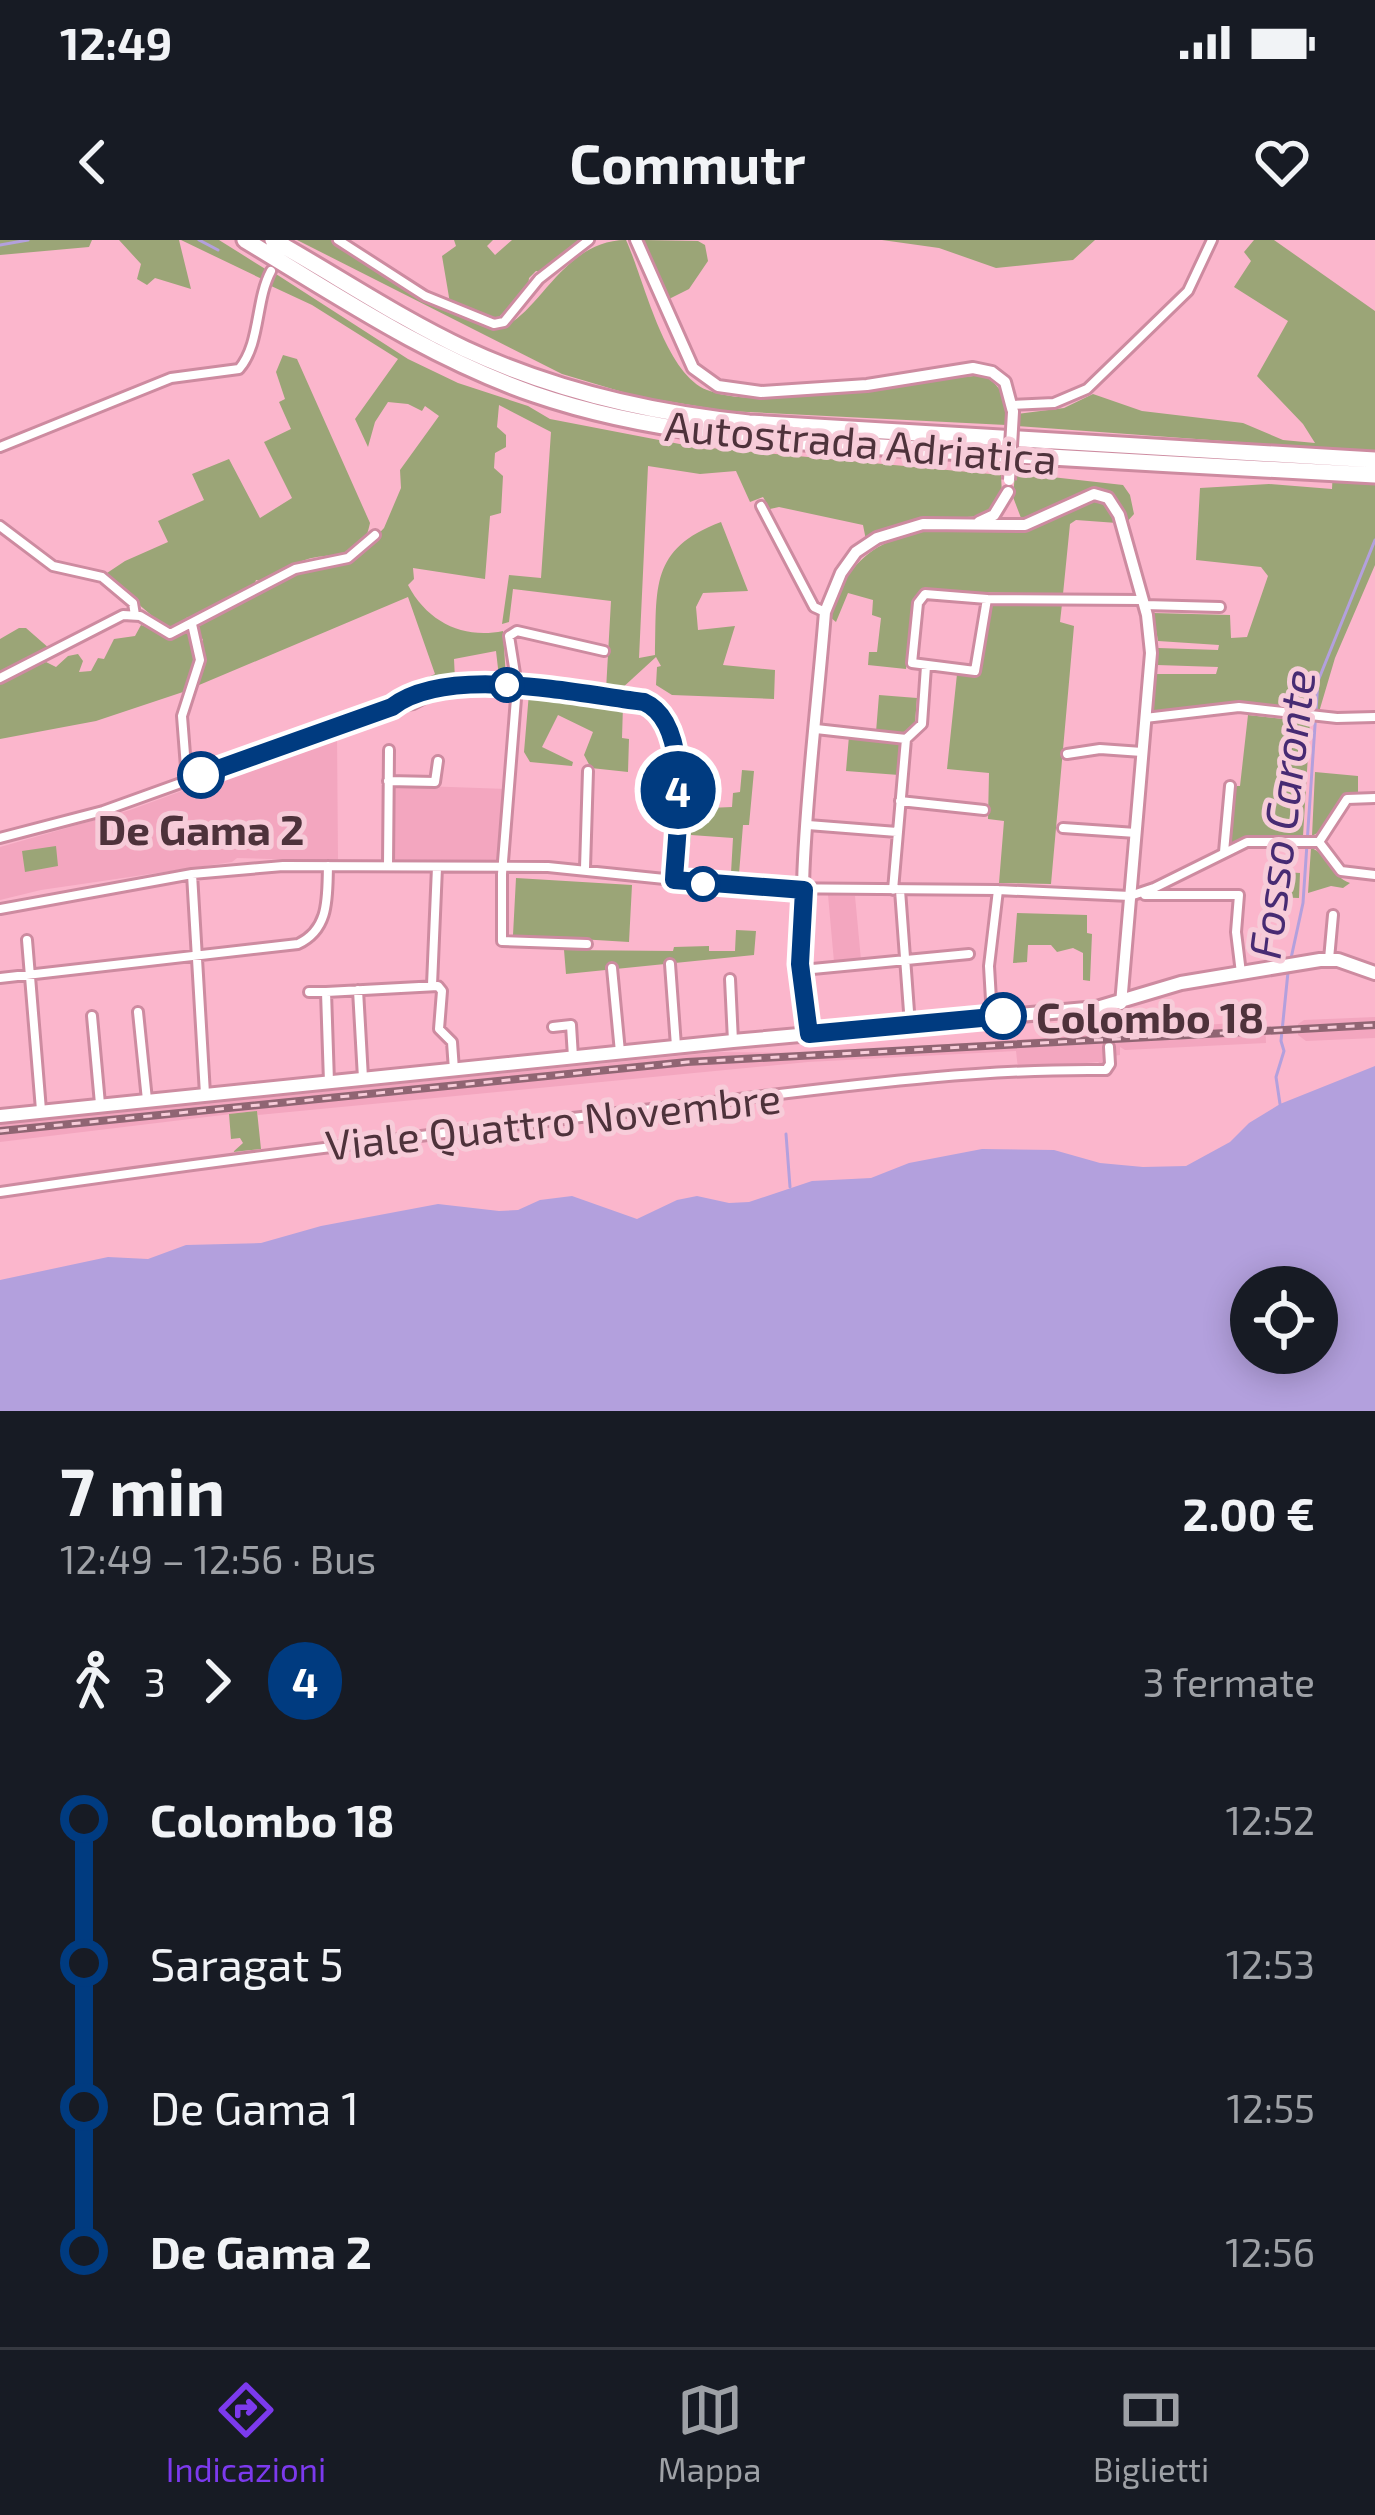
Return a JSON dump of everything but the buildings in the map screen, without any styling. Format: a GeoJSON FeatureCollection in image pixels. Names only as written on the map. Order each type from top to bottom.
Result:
{"type":"FeatureCollection","features":[{"type":"Feature","properties":{"kind":"highway","name":"Autostrada Adriatica"},"geometry":{"type":"LineString","coordinates":[[245,240],[460,364],[531,393],[618,418],[751,439],[1327,465],[1375,460]]}},
{"type":"Feature","properties":{"kind":"highway","name":"Autostrada Adriatica"},"geometry":{"type":"LineString","coordinates":[[273,240],[467,350],[568,388],[668,413],[1327,465],[1375,475]]}},
{"type":"Feature","properties":{"kind":"main road"},"geometry":{"type":"LineString","coordinates":[[636,240],[693,368],[718,386],[761,392],[867,385],[978,368],[1005,382],[1012,408],[1004,516]]}},
{"type":"Feature","properties":{"kind":"main road"},"geometry":{"type":"LineString","coordinates":[[809,1034],[800,970],[808,825],[825,612],[841,573],[866,544],[907,527],[976,524],[1004,516],[1025,525],[1094,494],[1108,498],[1122,524],[1144,603],[1151,653],[1135,895],[1121,1004]]}},
{"type":"Feature","properties":{"kind":"main road"},"geometry":{"type":"LineString","coordinates":[[0,1116],[1101,1007],[1162,988],[1329,959],[1375,973]]}},
{"type":"Feature","properties":{"kind":"street"},"geometry":{"type":"LineString","coordinates":[[338,240],[425,296],[494,324],[504,322],[539,279],[589,240]]}},
{"type":"Feature","properties":{"kind":"street"},"geometry":{"type":"LineString","coordinates":[[1012,408],[1054,404],[1087,389],[1188,291],[1212,240]]}},
{"type":"Feature","properties":{"kind":"street"},"geometry":{"type":"LineString","coordinates":[[0,447],[171,378],[238,369],[250,349],[262,290],[272,271]]}},
{"type":"Feature","properties":{"kind":"street"},"geometry":{"type":"LineString","coordinates":[[761,506],[814,607],[825,612]]}},
{"type":"Feature","properties":{"kind":"street"},"geometry":{"type":"LineString","coordinates":[[0,526],[53,566],[98,574],[133,603],[135,615]]}},
{"type":"Feature","properties":{"kind":"street"},"geometry":{"type":"LineString","coordinates":[[0,678],[117,617],[135,615],[170,634],[296,569],[348,558],[375,535]]}},
{"type":"Feature","properties":{"kind":"street"},"geometry":{"type":"LineString","coordinates":[[982,599],[975,670],[911,661],[919,599],[928,594],[1220,607]]}},
{"type":"Feature","properties":{"kind":"street"},"geometry":{"type":"LineString","coordinates":[[187,780],[182,716],[200,660],[192,623]]}},
{"type":"Feature","properties":{"kind":"street"},"geometry":{"type":"LineString","coordinates":[[587,944],[502,941],[517,686],[509,639],[514,631],[604,651]]}},
{"type":"Feature","properties":{"kind":"street"},"geometry":{"type":"LineString","coordinates":[[910,1025],[896,890],[897,832],[906,739],[922,724],[926,666]]}},
{"type":"Feature","properties":{"kind":"street"},"geometry":{"type":"LineString","coordinates":[[0,838],[103,811],[407,698],[472,682],[644,702],[662,714],[678,777],[674,880]]}},
{"type":"Feature","properties":{"kind":"street"},"geometry":{"type":"LineString","coordinates":[[1145,718],[1239,707],[1320,716],[1373,714]]}},
{"type":"Feature","properties":{"kind":"street"},"geometry":{"type":"LineString","coordinates":[[816,729],[906,739]]}},
{"type":"Feature","properties":{"kind":"street"},"geometry":{"type":"LineString","coordinates":[[1067,754],[1100,749],[1142,752]]}},
{"type":"Feature","properties":{"kind":"street"},"geometry":{"type":"LineString","coordinates":[[388,866],[389,750]]}},
{"type":"Feature","properties":{"kind":"street"},"geometry":{"type":"LineString","coordinates":[[388,781],[435,782],[438,761]]}},
{"type":"Feature","properties":{"kind":"street"},"geometry":{"type":"LineString","coordinates":[[585,868],[588,771]]}},
{"type":"Feature","properties":{"kind":"street"},"geometry":{"type":"LineString","coordinates":[[1224,854],[1229,786]]}},
{"type":"Feature","properties":{"kind":"street"},"geometry":{"type":"LineString","coordinates":[[1311,841],[1347,799],[1375,798]]}},
{"type":"Feature","properties":{"kind":"street"},"geometry":{"type":"LineString","coordinates":[[900,801],[984,809]]}},
{"type":"Feature","properties":{"kind":"street"},"geometry":{"type":"LineString","coordinates":[[1331,856],[1334,819]]}},
{"type":"Feature","properties":{"kind":"street"},"geometry":{"type":"LineString","coordinates":[[808,825],[897,832]]}},
{"type":"Feature","properties":{"kind":"street"},"geometry":{"type":"LineString","coordinates":[[1063,829],[1136,833]]}},
{"type":"Feature","properties":{"kind":"street"},"geometry":{"type":"LineString","coordinates":[[1135,895],[1252,841],[1311,841],[1348,874],[1375,874]]}},
{"type":"Feature","properties":{"kind":"street"},"geometry":{"type":"LineString","coordinates":[[0,909],[192,874],[266,866],[585,868],[804,890],[1238,895],[1241,973]]}},
{"type":"Feature","properties":{"kind":"street"},"geometry":{"type":"LineString","coordinates":[[0,978],[298,944],[308,940],[323,919],[328,866]]}},
{"type":"Feature","properties":{"kind":"street"},"geometry":{"type":"LineString","coordinates":[[437,867],[439,1029],[452,1042],[454,1070]]}},
{"type":"Feature","properties":{"kind":"street"},"geometry":{"type":"LineString","coordinates":[[192,874],[205,1095]]}},
{"type":"Feature","properties":{"kind":"street"},"geometry":{"type":"LineString","coordinates":[[992,1017],[989,966],[998,890]]}},
{"type":"Feature","properties":{"kind":"street"},"geometry":{"type":"LineString","coordinates":[[1329,959],[1333,915]]}},
{"type":"Feature","properties":{"kind":"street"},"geometry":{"type":"LineString","coordinates":[[26,940],[41,1112]]}},
{"type":"Feature","properties":{"kind":"street"},"geometry":{"type":"LineString","coordinates":[[800,970],[969,953]]}},
{"type":"Feature","properties":{"kind":"street"},"geometry":{"type":"LineString","coordinates":[[670,964],[676,1046]]}},
{"type":"Feature","properties":{"kind":"street"},"geometry":{"type":"LineString","coordinates":[[612,968],[620,1052]]}},
{"type":"Feature","properties":{"kind":"street"},"geometry":{"type":"LineString","coordinates":[[730,980],[733,1041]]}},
{"type":"Feature","properties":{"kind":"street"},"geometry":{"type":"LineString","coordinates":[[309,992],[436,986]]}},
{"type":"Feature","properties":{"kind":"street"},"geometry":{"type":"LineString","coordinates":[[358,990],[363,1079]]}},
{"type":"Feature","properties":{"kind":"street"},"geometry":{"type":"LineString","coordinates":[[326,992],[329,1082]]}},
{"type":"Feature","properties":{"kind":"street"},"geometry":{"type":"LineString","coordinates":[[1101,1007],[1108,1030],[1121,1004]]}},
{"type":"Feature","properties":{"kind":"street"},"geometry":{"type":"LineString","coordinates":[[138,1012],[147,1101]]}},
{"type":"Feature","properties":{"kind":"street"},"geometry":{"type":"LineString","coordinates":[[92,1016],[100,1106]]}},
{"type":"Feature","properties":{"kind":"street"},"geometry":{"type":"LineString","coordinates":[[553,1027],[571,1025],[573,1057]]}},
{"type":"Feature","properties":{"kind":"street","name":"Viale Quattro Novembre"},"geometry":{"type":"LineString","coordinates":[[0,1192],[310,1147],[765,1096],[1108,1068],[1109,1046]]}},
{"type":"Feature","properties":{"kind":"shaded area"},"geometry":{"type":"Polygon","coordinates":[[[337,734],[338,861],[237,858],[0,900],[0,847],[130,810],[337,734]]]}},
{"type":"Feature","properties":{"kind":"shaded area"},"geometry":{"type":"Polygon","coordinates":[[[394,785],[507,789],[500,863],[393,862],[394,785]]]}},
{"type":"Feature","properties":{"kind":"shaded area"},"geometry":{"type":"Polygon","coordinates":[[[828,895],[855,896],[861,960],[834,962],[828,895]]]}},
{"type":"Feature","properties":{"kind":"shaded area"},"geometry":{"type":"Polygon","coordinates":[[[1375,1017],[1375,1038],[1306,1041],[1298,1035],[1298,1024],[1304,1020],[1375,1017]]]}},
{"type":"Feature","properties":{"kind":"shaded area"},"geometry":{"type":"Polygon","coordinates":[[[1265,1021],[1266,1043],[1120,1047],[1120,1055],[1113,1056],[1105,1047],[1104,1067],[1098,1062],[1018,1069],[1016,1051],[808,1062],[258,1115],[256,1111],[0,1142],[0,1124],[718,1052],[805,1053],[1265,1021]]]}},
{"type":"Feature","properties":{"kind":"shaded area"},"geometry":{"type":"Polygon","coordinates":[[[1375,1066],[1375,1411],[0,1411],[0,1280],[108,1257],[148,1259],[186,1245],[261,1243],[321,1226],[438,1204],[518,1210],[540,1200],[572,1196],[637,1219],[677,1200],[697,1196],[749,1202],[812,1181],[871,1178],[909,1163],[982,1149],[1054,1150],[1100,1163],[1186,1166],[1230,1142],[1249,1123],[1280,1104],[1375,1066]]]}},
{"type":"Feature","properties":{"kind":"green space"},"geometry":{"type":"Polygon","coordinates":[[[0,240],[92,240],[89,247],[0,255],[0,240]]]}},
{"type":"Feature","properties":{"kind":"green space"},"geometry":{"type":"Polygon","coordinates":[[[119,240],[179,240],[191,289],[155,278],[147,285],[137,279],[141,264],[119,240]]]}},
{"type":"Feature","properties":{"kind":"green space"},"geometry":{"type":"Polygon","coordinates":[[[181,240],[219,240],[267,270],[262,279],[181,240]]]}},
{"type":"Feature","properties":{"kind":"green space"},"geometry":{"type":"Polygon","coordinates":[[[297,240],[332,240],[425,298],[491,328],[521,316],[582,254],[626,240],[667,345],[692,380],[707,390],[764,398],[983,375],[1003,396],[1006,425],[727,411],[636,396],[562,374],[297,240]]]}},
{"type":"Feature","properties":{"kind":"green space"},"geometry":{"type":"Polygon","coordinates":[[[454,240],[493,240],[487,246],[495,255],[512,240],[580,240],[543,272],[536,271],[528,287],[496,320],[450,303],[442,256],[456,246],[454,240]]]}},
{"type":"Feature","properties":{"kind":"green space"},"geometry":{"type":"Polygon","coordinates":[[[643,240],[698,241],[705,245],[708,261],[689,289],[667,300],[643,240]]]}},
{"type":"Feature","properties":{"kind":"green space"},"geometry":{"type":"Polygon","coordinates":[[[882,240],[1095,240],[1073,260],[996,268],[939,248],[882,240]]]}},
{"type":"Feature","properties":{"kind":"green space"},"geometry":{"type":"Polygon","coordinates":[[[1254,240],[1274,240],[1375,311],[1375,565],[1335,658],[1319,712],[1232,702],[1156,713],[1152,711],[1156,674],[1216,674],[1218,667],[1157,665],[1158,648],[1218,650],[1219,645],[1158,641],[1153,613],[1230,615],[1231,638],[1247,637],[1268,576],[1261,567],[1196,560],[1200,488],[1269,484],[1332,489],[1334,449],[1017,426],[1017,414],[1064,408],[1093,394],[1142,411],[1243,423],[1283,440],[1315,443],[1257,376],[1288,321],[1234,287],[1251,261],[1244,252],[1254,240]]]}},
{"type":"Feature","properties":{"kind":"green space"},"geometry":{"type":"Polygon","coordinates":[[[276,274],[408,359],[550,419],[690,446],[1001,475],[1002,495],[984,516],[915,520],[866,540],[863,525],[770,509],[763,497],[750,502],[736,471],[700,474],[648,466],[639,658],[655,655],[658,591],[669,558],[698,533],[721,522],[748,591],[703,593],[696,607],[698,630],[735,626],[723,665],[775,670],[774,699],[672,695],[656,685],[657,667],[661,666],[656,657],[620,690],[606,690],[611,601],[513,589],[509,622],[502,624],[509,575],[541,578],[551,432],[499,405],[497,427],[506,435],[506,447],[495,453],[494,468],[503,476],[501,513],[490,516],[485,579],[413,568],[414,579],[408,585],[426,609],[448,625],[475,633],[503,631],[506,678],[499,677],[496,651],[454,659],[455,680],[425,686],[424,679],[435,674],[408,597],[192,688],[203,659],[203,639],[196,625],[295,572],[349,562],[358,556],[384,528],[401,488],[400,470],[439,416],[425,406],[422,411],[388,402],[375,422],[368,447],[355,419],[398,359],[312,305],[269,285],[276,274]]]}},
{"type":"Feature","properties":{"kind":"green space"},"geometry":{"type":"Polygon","coordinates":[[[283,355],[297,359],[370,523],[366,536],[355,550],[308,559],[256,580],[254,586],[192,619],[187,617],[170,631],[104,575],[168,542],[158,521],[204,500],[192,474],[229,459],[260,518],[292,498],[264,442],[291,429],[279,402],[285,399],[276,372],[283,355]]]}},
{"type":"Feature","properties":{"kind":"green space"},"geometry":{"type":"Polygon","coordinates":[[[1015,473],[1123,485],[1134,514],[1126,523],[1118,505],[1091,490],[1043,514],[1021,518],[1013,497],[1015,473]]]}},
{"type":"Feature","properties":{"kind":"green space"},"geometry":{"type":"Polygon","coordinates":[[[1088,500],[1109,506],[1117,523],[1076,520],[1070,524],[1063,594],[920,591],[914,601],[906,669],[868,665],[869,652],[877,652],[881,618],[872,615],[873,600],[848,593],[836,622],[830,617],[853,569],[887,542],[931,531],[1023,529],[1088,500]]]}},
{"type":"Feature","properties":{"kind":"green space"},"geometry":{"type":"Polygon","coordinates":[[[995,603],[1062,604],[1060,622],[1074,626],[1051,884],[999,883],[1004,821],[988,819],[989,773],[947,769],[957,674],[980,676],[986,611],[995,603]]]}},
{"type":"Feature","properties":{"kind":"green space"},"geometry":{"type":"Polygon","coordinates":[[[141,625],[175,637],[190,630],[195,668],[186,691],[96,721],[0,739],[0,682],[46,662],[56,667],[78,654],[83,661],[79,672],[91,671],[114,639],[135,636],[141,625]]]}},
{"type":"Feature","properties":{"kind":"green space"},"geometry":{"type":"Polygon","coordinates":[[[26,628],[50,649],[0,674],[0,639],[26,628]]]}},
{"type":"Feature","properties":{"kind":"green space"},"geometry":{"type":"Polygon","coordinates":[[[529,693],[623,705],[628,772],[591,768],[584,755],[593,732],[558,715],[542,747],[573,762],[572,766],[530,762],[524,752],[529,693]]]}},
{"type":"Feature","properties":{"kind":"green space"},"geometry":{"type":"Polygon","coordinates":[[[879,695],[917,698],[915,723],[902,734],[876,732],[879,695]]]}},
{"type":"Feature","properties":{"kind":"green space"},"geometry":{"type":"Polygon","coordinates":[[[1248,715],[1310,722],[1303,836],[1249,835],[1227,846],[1248,715]]]}},
{"type":"Feature","properties":{"kind":"green space"},"geometry":{"type":"Polygon","coordinates":[[[849,736],[902,743],[899,775],[846,771],[849,736]]]}},
{"type":"Feature","properties":{"kind":"green space"},"geometry":{"type":"Polygon","coordinates":[[[742,770],[754,771],[739,874],[731,873],[733,838],[691,835],[687,869],[679,868],[686,823],[709,808],[732,807],[733,793],[740,792],[742,770]]]}},
{"type":"Feature","properties":{"kind":"green space"},"geometry":{"type":"Polygon","coordinates":[[[1315,772],[1358,776],[1358,792],[1343,799],[1312,836],[1315,772]]]}},
{"type":"Feature","properties":{"kind":"green space"},"geometry":{"type":"Polygon","coordinates":[[[56,846],[58,866],[25,872],[22,851],[56,846]]]}},
{"type":"Feature","properties":{"kind":"green space"},"geometry":{"type":"Polygon","coordinates":[[[1311,848],[1338,875],[1350,883],[1308,893],[1311,848]]]}},
{"type":"Feature","properties":{"kind":"green space"},"geometry":{"type":"Polygon","coordinates":[[[1270,871],[1300,873],[1299,898],[1269,897],[1270,871]]]}},
{"type":"Feature","properties":{"kind":"green space"},"geometry":{"type":"Polygon","coordinates":[[[516,878],[632,885],[629,942],[513,935],[516,878]]]}},
{"type":"Feature","properties":{"kind":"green space"},"geometry":{"type":"Polygon","coordinates":[[[1017,913],[1087,915],[1087,933],[1092,934],[1090,981],[1083,980],[1083,953],[1073,948],[1057,952],[1051,945],[1028,945],[1027,962],[1013,963],[1017,913]]]}},
{"type":"Feature","properties":{"kind":"green space"},"geometry":{"type":"Polygon","coordinates":[[[736,930],[756,931],[754,955],[566,974],[564,950],[673,951],[674,947],[709,946],[709,951],[735,951],[736,930]]]}},
{"type":"Feature","properties":{"kind":"green space"},"geometry":{"type":"Polygon","coordinates":[[[257,1111],[261,1149],[233,1152],[243,1143],[240,1138],[231,1139],[229,1114],[257,1111]]]}},
{"type":"Feature","properties":{"kind":"waterway"},"geometry":{"type":"LineString","coordinates":[[0,245],[28,240]]}},
{"type":"Feature","properties":{"kind":"waterway"},"geometry":{"type":"LineString","coordinates":[[199,240],[218,250]]}},
{"type":"Feature","properties":{"kind":"waterway","name":"Fosso Caronte"},"geometry":{"type":"LineString","coordinates":[[1290,963],[1303,903],[1318,681],[1375,540]]}},
{"type":"Feature","properties":{"kind":"waterway","name":"Fosso Caronte"},"geometry":{"type":"LineString","coordinates":[[1280,1104],[1276,1077],[1284,1051],[1288,972]]}},
{"type":"Feature","properties":{"kind":"waterway"},"geometry":{"type":"LineString","coordinates":[[786,1134],[790,1187]]}},
{"type":"Feature","properties":{"kind":"railway"},"geometry":{"type":"LineString","coordinates":[[0,1131],[687,1062],[1375,1025]]}},
{"type":"Feature","properties":{"kind":"bus line","name":"4"},"geometry":{"type":"LineString","coordinates":[[201,775],[407,698],[464,684],[644,702],[662,714],[675,754],[674,880],[804,890],[800,964],[809,1034],[1003,1016]]}},
{"type":"Feature","properties":{"kind":"place","name":"De Gama 2"},"geometry":{"type":"Point","coordinates":[201,775]}},
{"type":"Feature","properties":{"kind":"place","name":"Colombo 18"},"geometry":{"type":"Point","coordinates":[1003,1016]}}]}
